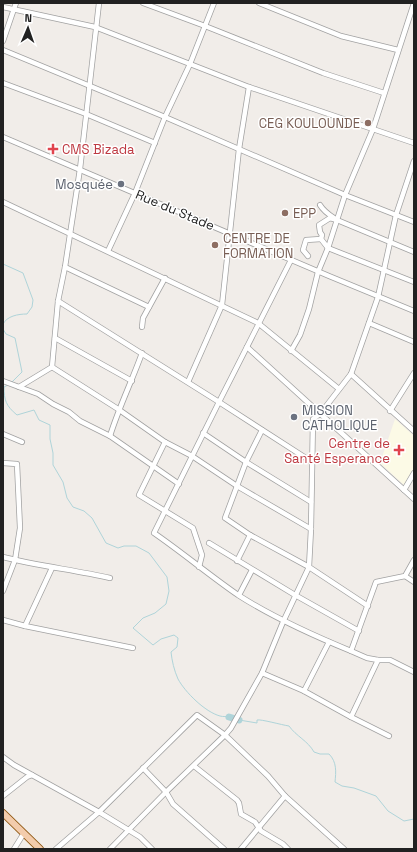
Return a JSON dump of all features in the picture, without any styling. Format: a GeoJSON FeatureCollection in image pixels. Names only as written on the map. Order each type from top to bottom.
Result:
{"type":"FeatureCollection","features":[{"type":"Feature","properties":{"kind":"main road"},"geometry":{"type":"LineString","coordinates":[[3,813],[40,849]]}},
{"type":"Feature","properties":{"kind":"street"},"geometry":{"type":"LineString","coordinates":[[3,40],[16,3]]}},
{"type":"Feature","properties":{"kind":"street"},"geometry":{"type":"LineString","coordinates":[[52,367],[58,302],[66,266],[80,169],[95,27],[99,3]]}},
{"type":"Feature","properties":{"kind":"street"},"geometry":{"type":"LineString","coordinates":[[143,3],[323,73],[384,93]]}},
{"type":"Feature","properties":{"kind":"street"},"geometry":{"type":"LineString","coordinates":[[108,252],[165,117],[190,64],[214,3]]}},
{"type":"Feature","properties":{"kind":"street"},"geometry":{"type":"LineString","coordinates":[[259,3],[341,36],[398,50]]}},
{"type":"Feature","properties":{"kind":"street"},"geometry":{"type":"LineString","coordinates":[[292,351],[300,335],[309,309],[318,272],[328,248],[344,195],[373,129],[414,3]]}},
{"type":"Feature","properties":{"kind":"street"},"geometry":{"type":"LineString","coordinates":[[3,7],[95,27],[249,87],[414,143]]}},
{"type":"Feature","properties":{"kind":"street"},"geometry":{"type":"LineString","coordinates":[[3,50],[165,117],[344,195],[414,222]]}},
{"type":"Feature","properties":{"kind":"street"},"geometry":{"type":"LineString","coordinates":[[3,83],[86,114],[155,143]]}},
{"type":"Feature","properties":{"kind":"street"},"geometry":{"type":"LineString","coordinates":[[188,382],[222,305],[239,149],[249,87]]}},
{"type":"Feature","properties":{"kind":"street","name":"Rue du Stade"},"geometry":{"type":"LineString","coordinates":[[3,137],[318,272],[414,311]]}},
{"type":"Feature","properties":{"kind":"street"},"geometry":{"type":"LineString","coordinates":[[110,849],[225,735],[231,728],[262,673],[283,622],[309,566],[313,419],[320,414],[351,374],[378,297],[396,215],[414,161]]}},
{"type":"Feature","properties":{"kind":"street"},"geometry":{"type":"LineString","coordinates":[[3,202],[258,323],[339,389]]}},
{"type":"Feature","properties":{"kind":"street"},"geometry":{"type":"LineString","coordinates":[[320,205],[322,209],[337,220]]}},
{"type":"Feature","properties":{"kind":"street"},"geometry":{"type":"LineString","coordinates":[[414,252],[330,218],[319,225],[322,235],[321,239],[328,248],[414,282]]}},
{"type":"Feature","properties":{"kind":"street"},"geometry":{"type":"LineString","coordinates":[[308,256],[303,250],[306,240],[321,239]]}},
{"type":"Feature","properties":{"kind":"street"},"geometry":{"type":"LineString","coordinates":[[291,260],[258,323],[154,533],[239,595],[283,622],[367,658],[390,660],[414,672]]}},
{"type":"Feature","properties":{"kind":"street"},"geometry":{"type":"LineString","coordinates":[[66,266],[148,307]]}},
{"type":"Feature","properties":{"kind":"street"},"geometry":{"type":"LineString","coordinates":[[142,327],[142,320],[148,307],[165,278]]}},
{"type":"Feature","properties":{"kind":"street"},"geometry":{"type":"LineString","coordinates":[[58,302],[142,353],[312,462]]}},
{"type":"Feature","properties":{"kind":"street"},"geometry":{"type":"LineString","coordinates":[[369,323],[414,342]]}},
{"type":"Feature","properties":{"kind":"street"},"geometry":{"type":"LineString","coordinates":[[55,338],[132,381]]}},
{"type":"Feature","properties":{"kind":"street"},"geometry":{"type":"LineString","coordinates":[[247,347],[414,499]]}},
{"type":"Feature","properties":{"kind":"street"},"geometry":{"type":"LineString","coordinates":[[110,436],[118,409],[132,381],[142,353]]}},
{"type":"Feature","properties":{"kind":"street"},"geometry":{"type":"LineString","coordinates":[[17,386],[52,367]]}},
{"type":"Feature","properties":{"kind":"street"},"geometry":{"type":"LineString","coordinates":[[52,367],[166,442],[192,456],[237,486],[311,529]]}},
{"type":"Feature","properties":{"kind":"street"},"geometry":{"type":"LineString","coordinates":[[390,411],[414,373]]}},
{"type":"Feature","properties":{"kind":"street"},"geometry":{"type":"LineString","coordinates":[[351,374],[414,432]]}},
{"type":"Feature","properties":{"kind":"street"},"geometry":{"type":"LineString","coordinates":[[4,381],[38,394],[69,412],[80,421],[110,436],[179,484]]}},
{"type":"Feature","properties":{"kind":"street"},"geometry":{"type":"LineString","coordinates":[[262,430],[246,462],[225,518],[250,536],[309,566],[368,606]]}},
{"type":"Feature","properties":{"kind":"street"},"geometry":{"type":"LineString","coordinates":[[203,433],[246,462],[311,502]]}},
{"type":"Feature","properties":{"kind":"street"},"geometry":{"type":"LineString","coordinates":[[3,434],[22,442]]}},
{"type":"Feature","properties":{"kind":"street"},"geometry":{"type":"LineString","coordinates":[[166,442],[139,495],[193,528],[202,555],[199,567]]}},
{"type":"Feature","properties":{"kind":"street"},"geometry":{"type":"LineString","coordinates":[[3,463],[17,464],[20,528],[15,560],[3,591]]}},
{"type":"Feature","properties":{"kind":"street"},"geometry":{"type":"LineString","coordinates":[[404,490],[414,473]]}},
{"type":"Feature","properties":{"kind":"street"},"geometry":{"type":"LineString","coordinates":[[237,561],[250,536]]}},
{"type":"Feature","properties":{"kind":"street"},"geometry":{"type":"LineString","coordinates":[[209,543],[295,596],[359,631]]}},
{"type":"Feature","properties":{"kind":"street"},"geometry":{"type":"LineString","coordinates":[[3,557],[52,568],[85,572],[110,578]]}},
{"type":"Feature","properties":{"kind":"street"},"geometry":{"type":"LineString","coordinates":[[405,576],[414,560]]}},
{"type":"Feature","properties":{"kind":"street"},"geometry":{"type":"LineString","coordinates":[[25,626],[52,568]]}},
{"type":"Feature","properties":{"kind":"street"},"geometry":{"type":"LineString","coordinates":[[239,595],[252,570]]}},
{"type":"Feature","properties":{"kind":"street"},"geometry":{"type":"LineString","coordinates":[[351,651],[376,582],[405,576],[414,582]]}},
{"type":"Feature","properties":{"kind":"street"},"geometry":{"type":"LineString","coordinates":[[3,620],[25,626],[134,648]]}},
{"type":"Feature","properties":{"kind":"street"},"geometry":{"type":"LineString","coordinates":[[304,691],[329,642]]}},
{"type":"Feature","properties":{"kind":"street"},"geometry":{"type":"LineString","coordinates":[[351,717],[378,660]]}},
{"type":"Feature","properties":{"kind":"street"},"geometry":{"type":"LineString","coordinates":[[262,673],[304,691],[389,736]]}},
{"type":"Feature","properties":{"kind":"street"},"geometry":{"type":"LineString","coordinates":[[56,849],[99,812],[197,715],[225,735],[268,776],[285,796],[344,849]]}},
{"type":"Feature","properties":{"kind":"street"},"geometry":{"type":"LineString","coordinates":[[3,757],[14,765],[99,812],[140,837],[152,849]]}},
{"type":"Feature","properties":{"kind":"street"},"geometry":{"type":"LineString","coordinates":[[194,766],[237,800],[241,814],[255,822],[259,829],[288,849]]}},
{"type":"Feature","properties":{"kind":"street"},"geometry":{"type":"LineString","coordinates":[[143,768],[166,792],[173,804],[224,849]]}},
{"type":"Feature","properties":{"kind":"street"},"geometry":{"type":"LineString","coordinates":[[3,796],[27,777],[32,775]]}},
{"type":"Feature","properties":{"kind":"street"},"geometry":{"type":"LineString","coordinates":[[241,849],[285,796]]}},
{"type":"Feature","properties":{"kind":"street"},"geometry":{"type":"LineString","coordinates":[[14,849],[24,833]]}},
{"type":"Feature","properties":{"kind":"shaded area","name":"Centre de Santé Esperance"},"geometry":{"type":"Polygon","coordinates":[[[395,419],[414,436],[414,468],[404,485],[380,463],[395,419]]]}},
{"type":"Feature","properties":{"kind":"waterway"},"geometry":{"type":"LineString","coordinates":[[3,264],[23,273],[33,300],[32,307],[27,314],[13,316],[7,319],[3,324]]}},
{"type":"Feature","properties":{"kind":"waterway"},"geometry":{"type":"LineString","coordinates":[[3,329],[6,334],[15,338],[22,372],[11,383]]}},
{"type":"Feature","properties":{"kind":"waterway"},"geometry":{"type":"LineString","coordinates":[[8,385],[4,387],[4,396],[8,406],[13,412],[17,415],[34,410],[39,420],[50,425],[53,465],[63,482],[67,498],[73,507],[84,511],[92,518],[106,543],[118,548],[124,546],[136,546],[149,553],[167,577],[169,591],[166,604],[155,613],[143,618],[133,628],[153,645],[161,639],[174,635],[178,638],[177,647],[171,652],[175,672],[181,684],[202,706],[214,714],[229,717]]}},
{"type":"Feature","properties":{"kind":"waterway"},"geometry":{"type":"LineString","coordinates":[[229,717],[239,720]]}},
{"type":"Feature","properties":{"kind":"waterway"},"geometry":{"type":"LineString","coordinates":[[239,720],[257,723],[257,720],[259,720],[289,726],[309,745],[314,752],[329,754],[332,757],[336,775],[335,782],[342,786],[354,788],[376,796],[388,811],[404,821],[414,819]]}},
{"type":"Feature","properties":{"kind":"place","name":"CEG KOULOUNDE"},"geometry":{"type":"Point","coordinates":[368,123]}},
{"type":"Feature","properties":{"kind":"place","name":"CMS Bizada"},"geometry":{"type":"Point","coordinates":[53,149]}},
{"type":"Feature","properties":{"kind":"place","name":"Mosquée"},"geometry":{"type":"Point","coordinates":[121,184]}},
{"type":"Feature","properties":{"kind":"place","name":"EPP"},"geometry":{"type":"Point","coordinates":[285,213]}},
{"type":"Feature","properties":{"kind":"place","name":"CENTRE DE FORMATION"},"geometry":{"type":"Point","coordinates":[215,245]}},
{"type":"Feature","properties":{"kind":"place","name":"MISSION CATHOLIQUE"},"geometry":{"type":"Point","coordinates":[294,417]}},
{"type":"Feature","properties":{"kind":"place","name":"Centre de Santé Esperance"},"geometry":{"type":"Point","coordinates":[399,450]}}]}
